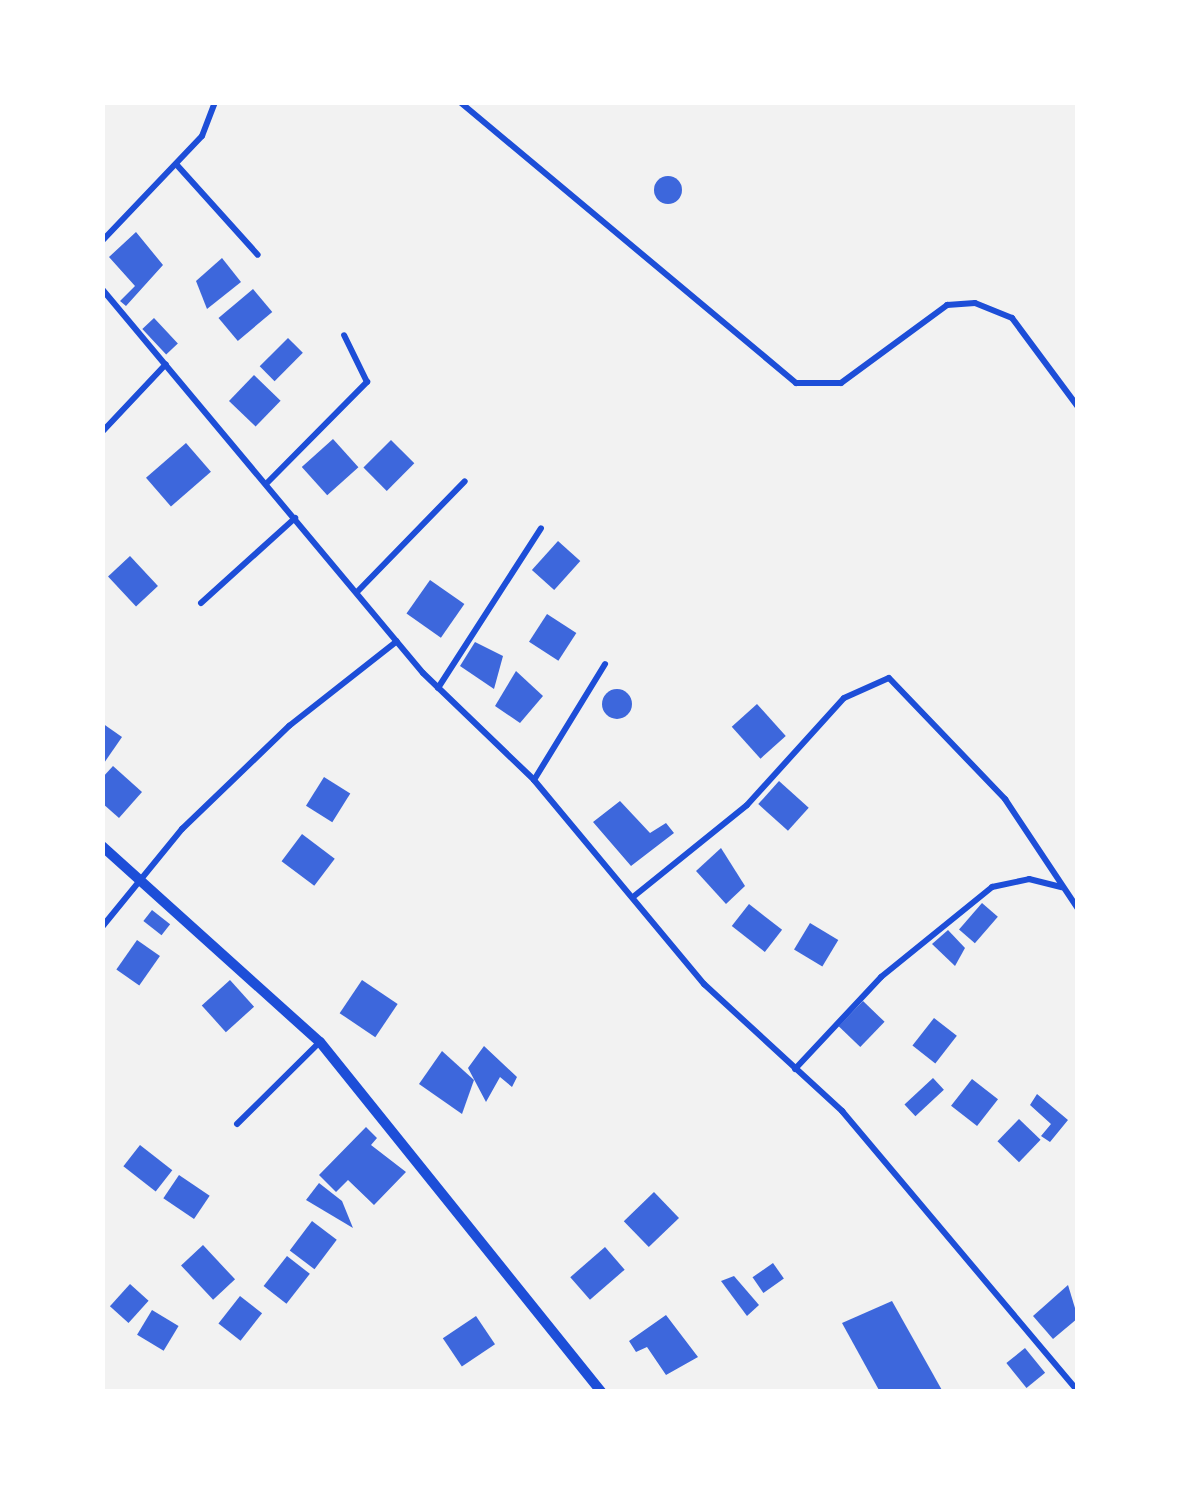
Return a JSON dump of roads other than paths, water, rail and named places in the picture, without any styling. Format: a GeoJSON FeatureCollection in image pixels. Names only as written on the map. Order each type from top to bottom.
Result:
{"type":"FeatureCollection","features":[{"type":"Feature","properties":{"kind":"main road"},"geometry":{"type":"LineString","coordinates":[[102,846],[320,1042],[601,1392]]}},
{"type":"Feature","properties":{"kind":"street"},"geometry":{"type":"LineString","coordinates":[[102,241],[176,164],[215,102]]}},
{"type":"Feature","properties":{"kind":"street"},"geometry":{"type":"LineString","coordinates":[[460,102],[796,383],[841,384],[924,319],[975,303],[1012,318],[1078,407]]}},
{"type":"Feature","properties":{"kind":"street"},"geometry":{"type":"LineString","coordinates":[[176,164],[258,255]]}},
{"type":"Feature","properties":{"kind":"street"},"geometry":{"type":"LineString","coordinates":[[102,289],[438,688],[534,780],[704,984],[842,1111],[1078,1391]]}},
{"type":"Feature","properties":{"kind":"street"},"geometry":{"type":"LineString","coordinates":[[266,484],[367,382],[344,335]]}},
{"type":"Feature","properties":{"kind":"street"},"geometry":{"type":"LineString","coordinates":[[102,432],[166,364]]}},
{"type":"Feature","properties":{"kind":"street"},"geometry":{"type":"LineString","coordinates":[[358,591],[465,481]]}},
{"type":"Feature","properties":{"kind":"street"},"geometry":{"type":"LineString","coordinates":[[200,603],[295,518]]}},
{"type":"Feature","properties":{"kind":"street"},"geometry":{"type":"LineString","coordinates":[[438,688],[541,528]]}},
{"type":"Feature","properties":{"kind":"street"},"geometry":{"type":"LineString","coordinates":[[102,927],[140,879],[289,726],[397,641]]}},
{"type":"Feature","properties":{"kind":"street"},"geometry":{"type":"LineString","coordinates":[[534,780],[605,664]]}},
{"type":"Feature","properties":{"kind":"street"},"geometry":{"type":"LineString","coordinates":[[633,897],[747,806],[844,698],[889,678],[1005,798],[1078,909]]}},
{"type":"Feature","properties":{"kind":"street"},"geometry":{"type":"LineString","coordinates":[[796,1069],[881,977],[992,887],[1029,879],[1064,888]]}},
{"type":"Feature","properties":{"kind":"street"},"geometry":{"type":"LineString","coordinates":[[237,1124],[320,1042]]}}]}
